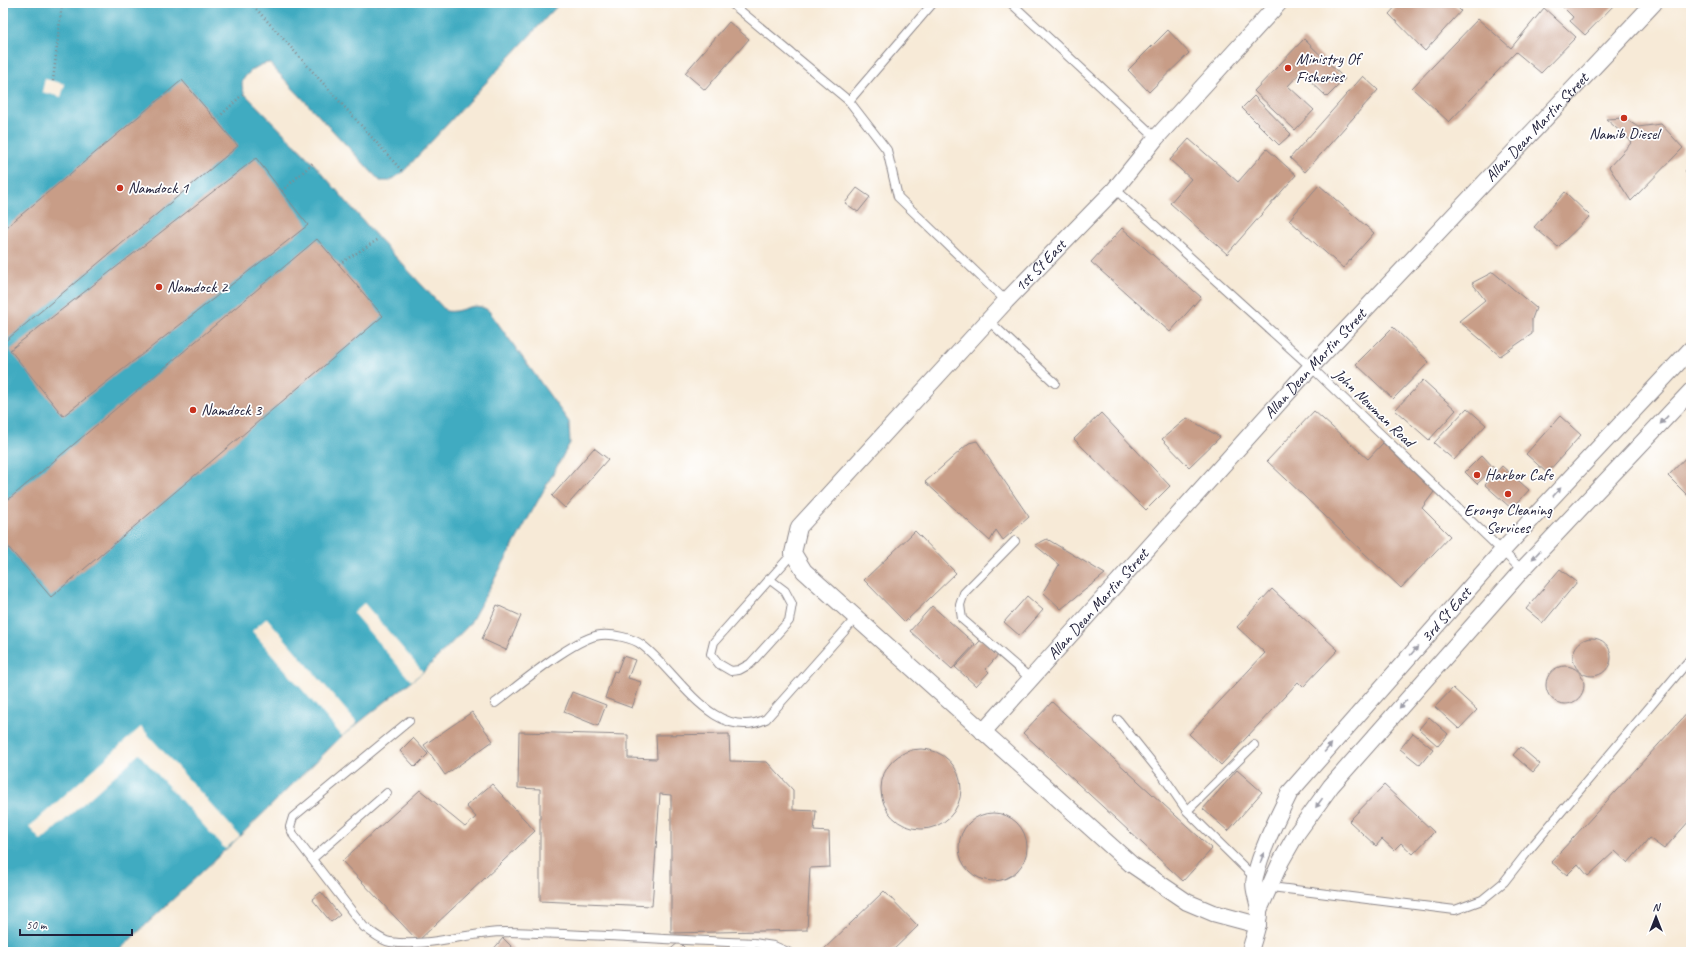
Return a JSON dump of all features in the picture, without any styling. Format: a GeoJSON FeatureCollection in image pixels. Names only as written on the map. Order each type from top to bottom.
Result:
{"type":"FeatureCollection","features":[{"type":"Feature","properties":{"kind":"street","name":"1st St East"},"geometry":{"type":"LineString","coordinates":[[793,553],[799,527],[988,320],[1115,189],[1156,138],[1279,3]]}},
{"type":"Feature","properties":{"kind":"street","name":"Allan Dean Martin Street"},"geometry":{"type":"LineString","coordinates":[[983,732],[1311,367],[1654,3]]}},
{"type":"Feature","properties":{"kind":"street","name":"3rd St East"},"geometry":{"type":"LineString","coordinates":[[1259,917],[1254,887],[1255,878],[1270,834],[1290,792],[1503,550],[1691,349]]}},
{"type":"Feature","properties":{"kind":"street","name":"3rd St East"},"geometry":{"type":"LineString","coordinates":[[1250,952],[1259,917],[1280,861],[1297,833],[1331,786],[1522,570],[1691,391]]}},
{"type":"Feature","properties":{"kind":"street"},"geometry":{"type":"LineString","coordinates":[[793,553],[804,571],[1131,864],[1187,902],[1213,913],[1259,917]]}},
{"type":"Feature","properties":{"kind":"lane"},"geometry":{"type":"LineString","coordinates":[[731,3],[849,101],[887,150],[898,197],[1006,301]]}},
{"type":"Feature","properties":{"kind":"lane"},"geometry":{"type":"LineString","coordinates":[[849,101],[932,3]]}},
{"type":"Feature","properties":{"kind":"lane"},"geometry":{"type":"LineString","coordinates":[[1011,3],[1156,138]]}},
{"type":"Feature","properties":{"kind":"lane","name":"John Newman Road"},"geometry":{"type":"LineString","coordinates":[[1115,189],[1311,367],[1503,550],[1522,570]]}},
{"type":"Feature","properties":{"kind":"lane"},"geometry":{"type":"LineString","coordinates":[[988,320],[1055,383]]}},
{"type":"Feature","properties":{"kind":"lane"},"geometry":{"type":"LineString","coordinates":[[1016,541],[964,593],[960,605],[962,619],[1031,679]]}},
{"type":"Feature","properties":{"kind":"lane"},"geometry":{"type":"LineString","coordinates":[[769,579],[785,591],[792,604],[789,621],[750,664],[739,670],[731,671],[719,664],[711,654],[714,642],[769,579],[793,553]]}},
{"type":"Feature","properties":{"kind":"lane"},"geometry":{"type":"LineString","coordinates":[[495,703],[574,645],[601,635],[608,635],[621,637],[642,645],[699,704],[729,722],[753,725],[766,719],[856,618]]}},
{"type":"Feature","properties":{"kind":"lane"},"geometry":{"type":"LineString","coordinates":[[1271,886],[1455,910],[1482,900],[1504,882],[1529,850],[1691,658]]}},
{"type":"Feature","properties":{"kind":"lane"},"geometry":{"type":"LineString","coordinates":[[1118,720],[1163,776],[1187,811],[1255,878]]}},
{"type":"Feature","properties":{"kind":"lane"},"geometry":{"type":"LineString","coordinates":[[409,721],[293,817],[290,827],[294,836],[364,927],[389,942],[425,942],[503,932],[754,943],[774,946],[788,952]]}},
{"type":"Feature","properties":{"kind":"lane"},"geometry":{"type":"LineString","coordinates":[[1187,811],[1254,745]]}},
{"type":"Feature","properties":{"kind":"lane"},"geometry":{"type":"LineString","coordinates":[[312,859],[387,793]]}},
{"type":"Feature","properties":{"kind":"lane"},"geometry":{"type":"LineString","coordinates":[[746,952],[754,943]]}},
{"type":"Feature","properties":{"kind":"path"},"geometry":{"type":"LineString","coordinates":[[53,81],[62,3]]}},
{"type":"Feature","properties":{"kind":"path"},"geometry":{"type":"LineString","coordinates":[[252,3],[403,172]]}},
{"type":"Feature","properties":{"kind":"path"},"geometry":{"type":"LineString","coordinates":[[216,120],[244,93]]}},
{"type":"Feature","properties":{"kind":"path"},"geometry":{"type":"LineString","coordinates":[[282,191],[313,163]]}},
{"type":"Feature","properties":{"kind":"path"},"geometry":{"type":"LineString","coordinates":[[339,264],[379,239]]}},
{"type":"Feature","properties":{"kind":"water"},"geometry":{"type":"Polygon","coordinates":[[[3,3],[560,3],[403,172],[390,181],[380,181],[269,63],[254,68],[243,80],[242,85],[244,93],[313,163],[379,239],[446,311],[458,311],[478,306],[489,311],[569,422],[570,443],[469,625],[423,672],[342,736],[240,836],[117,952],[61,952],[56,950],[44,952],[3,952],[3,3]]]}},
{"type":"Feature","properties":{"kind":"pier"},"geometry":{"type":"Polygon","coordinates":[[[45,79],[65,84],[61,97],[42,92],[45,79]]]}},
{"type":"Feature","properties":{"kind":"pier"},"geometry":{"type":"Polygon","coordinates":[[[364,603],[423,672],[411,681],[353,613],[364,603]]]}},
{"type":"Feature","properties":{"kind":"pier"},"geometry":{"type":"Polygon","coordinates":[[[267,618],[357,723],[342,736],[252,631],[267,618]]]}},
{"type":"Feature","properties":{"kind":"pier"},"geometry":{"type":"Polygon","coordinates":[[[141,727],[240,836],[225,849],[139,754],[41,841],[29,827],[141,727]]]}},
{"type":"Feature","properties":{"kind":"building"},"geometry":{"type":"Polygon","coordinates":[[[1399,3],[1453,3],[1461,11],[1425,51],[1389,14],[1399,3]]]}},
{"type":"Feature","properties":{"kind":"building"},"geometry":{"type":"Polygon","coordinates":[[[1559,3],[1616,3],[1585,35],[1570,21],[1573,17],[1559,3]]]}},
{"type":"Feature","properties":{"kind":"building"},"geometry":{"type":"Polygon","coordinates":[[[1544,8],[1576,37],[1541,73],[1516,52],[1449,122],[1412,88],[1478,19],[1511,48],[1544,8]]]}},
{"type":"Feature","properties":{"kind":"building"},"geometry":{"type":"Polygon","coordinates":[[[729,22],[749,39],[705,90],[685,73],[729,22]]]}},
{"type":"Feature","properties":{"kind":"building"},"geometry":{"type":"Polygon","coordinates":[[[1168,30],[1189,53],[1149,92],[1128,70],[1168,30]]]}},
{"type":"Feature","properties":{"kind":"building"},"geometry":{"type":"Polygon","coordinates":[[[1304,39],[1345,79],[1327,97],[1301,72],[1288,86],[1314,110],[1295,130],[1254,91],[1304,39]]]}},
{"type":"Feature","properties":{"kind":"building"},"geometry":{"type":"Polygon","coordinates":[[[1363,76],[1378,90],[1305,172],[1290,158],[1363,76]]]}},
{"type":"Feature","properties":{"kind":"building","name":"Namdock 1"},"geometry":{"type":"Polygon","coordinates":[[[182,80],[238,146],[3,343],[3,230],[182,80]]]}},
{"type":"Feature","properties":{"kind":"building"},"geometry":{"type":"Polygon","coordinates":[[[1254,96],[1291,134],[1279,145],[1242,108],[1254,96]]]}},
{"type":"Feature","properties":{"kind":"building"},"geometry":{"type":"Polygon","coordinates":[[[1624,118],[1638,127],[1661,124],[1683,148],[1631,201],[1609,167],[1632,142],[1606,119],[1624,118]]]}},
{"type":"Feature","properties":{"kind":"building"},"geometry":{"type":"Polygon","coordinates":[[[1189,139],[1238,182],[1267,149],[1296,175],[1227,254],[1170,203],[1191,179],[1170,160],[1189,139]]]}},
{"type":"Feature","properties":{"kind":"building","name":"Namdock 2"},"geometry":{"type":"Polygon","coordinates":[[[256,158],[308,225],[63,416],[10,350],[256,158]]]}},
{"type":"Feature","properties":{"kind":"building"},"geometry":{"type":"Polygon","coordinates":[[[1691,166],[1691,177],[1685,171],[1691,166]]]}},
{"type":"Feature","properties":{"kind":"building"},"geometry":{"type":"Polygon","coordinates":[[[1319,185],[1374,233],[1343,268],[1289,220],[1319,185]]]}},
{"type":"Feature","properties":{"kind":"building"},"geometry":{"type":"Polygon","coordinates":[[[857,188],[870,197],[858,212],[845,203],[857,188]]]}},
{"type":"Feature","properties":{"kind":"building"},"geometry":{"type":"Polygon","coordinates":[[[1565,192],[1590,216],[1558,247],[1534,227],[1565,192]]]}},
{"type":"Feature","properties":{"kind":"building"},"geometry":{"type":"Polygon","coordinates":[[[1122,228],[1201,297],[1170,332],[1091,262],[1122,228]]]}},
{"type":"Feature","properties":{"kind":"building","name":"Namdock 3"},"geometry":{"type":"Polygon","coordinates":[[[317,239],[383,316],[51,597],[3,541],[3,504],[317,239]]]}},
{"type":"Feature","properties":{"kind":"building"},"geometry":{"type":"Polygon","coordinates":[[[1493,272],[1536,308],[1532,319],[1532,334],[1500,356],[1459,321],[1485,300],[1472,283],[1493,272]]]}},
{"type":"Feature","properties":{"kind":"building"},"geometry":{"type":"Polygon","coordinates":[[[1393,327],[1429,362],[1393,399],[1356,364],[1393,327]]]}},
{"type":"Feature","properties":{"kind":"building"},"geometry":{"type":"Polygon","coordinates":[[[1423,380],[1456,410],[1429,440],[1395,410],[1423,380]]]}},
{"type":"Feature","properties":{"kind":"building"},"geometry":{"type":"Polygon","coordinates":[[[1467,408],[1486,425],[1454,460],[1434,443],[1467,408]]]}},
{"type":"Feature","properties":{"kind":"building"},"geometry":{"type":"Polygon","coordinates":[[[1314,411],[1368,459],[1383,443],[1434,492],[1422,508],[1450,536],[1401,588],[1267,461],[1314,411]]]}},
{"type":"Feature","properties":{"kind":"building"},"geometry":{"type":"Polygon","coordinates":[[[1101,413],[1170,486],[1146,510],[1074,439],[1101,413]]]}},
{"type":"Feature","properties":{"kind":"building"},"geometry":{"type":"Polygon","coordinates":[[[1560,416],[1581,435],[1547,473],[1526,454],[1560,416]]]}},
{"type":"Feature","properties":{"kind":"building"},"geometry":{"type":"Polygon","coordinates":[[[1187,418],[1220,437],[1189,467],[1162,439],[1187,418]]]}},
{"type":"Feature","properties":{"kind":"building"},"geometry":{"type":"Polygon","coordinates":[[[977,441],[1029,517],[1003,540],[996,530],[990,541],[925,482],[969,443],[977,441]]]}},
{"type":"Feature","properties":{"kind":"building"},"geometry":{"type":"Polygon","coordinates":[[[594,448],[608,459],[565,508],[552,496],[594,448]]]}},
{"type":"Feature","properties":{"kind":"building"},"geometry":{"type":"Polygon","coordinates":[[[1691,452],[1691,499],[1668,476],[1691,452]]]}},
{"type":"Feature","properties":{"kind":"building"},"geometry":{"type":"Polygon","coordinates":[[[1482,455],[1494,468],[1477,484],[1465,472],[1482,455]]]}},
{"type":"Feature","properties":{"kind":"building"},"geometry":{"type":"Polygon","coordinates":[[[1502,466],[1529,490],[1512,509],[1485,485],[1502,466]]]}},
{"type":"Feature","properties":{"kind":"building"},"geometry":{"type":"Polygon","coordinates":[[[915,531],[956,573],[905,622],[864,580],[915,531]]]}},
{"type":"Feature","properties":{"kind":"building"},"geometry":{"type":"Polygon","coordinates":[[[1047,539],[1105,574],[1061,609],[1043,592],[1059,565],[1035,545],[1047,539]]]}},
{"type":"Feature","properties":{"kind":"building"},"geometry":{"type":"Polygon","coordinates":[[[1560,569],[1577,582],[1543,623],[1526,609],[1560,569]]]}},
{"type":"Feature","properties":{"kind":"building"},"geometry":{"type":"Polygon","coordinates":[[[1272,589],[1338,650],[1303,687],[1298,682],[1221,765],[1189,734],[1265,653],[1237,627],[1272,589]]]}},
{"type":"Feature","properties":{"kind":"building"},"geometry":{"type":"Polygon","coordinates":[[[1027,596],[1043,610],[1020,636],[1004,622],[1027,596]]]}},
{"type":"Feature","properties":{"kind":"building"},"geometry":{"type":"Polygon","coordinates":[[[497,605],[521,616],[506,650],[482,639],[497,605]]]}},
{"type":"Feature","properties":{"kind":"building"},"geometry":{"type":"Polygon","coordinates":[[[932,606],[975,644],[952,669],[910,631],[932,606]]]}},
{"type":"Feature","properties":{"kind":"building"},"geometry":{"type":"Polygon","coordinates":[[[1592,638],[1602,641],[1608,647],[1611,657],[1608,667],[1602,673],[1592,676],[1582,673],[1576,667],[1573,657],[1576,647],[1582,641],[1592,638]]]}},
{"type":"Feature","properties":{"kind":"building"},"geometry":{"type":"Polygon","coordinates":[[[982,639],[999,654],[986,669],[989,672],[976,686],[955,667],[982,639]]]}},
{"type":"Feature","properties":{"kind":"building"},"geometry":{"type":"Polygon","coordinates":[[[623,656],[635,660],[628,678],[641,682],[632,708],[605,698],[614,671],[617,672],[623,656]]]}},
{"type":"Feature","properties":{"kind":"building"},"geometry":{"type":"Polygon","coordinates":[[[1565,666],[1575,669],[1581,675],[1584,685],[1581,695],[1575,701],[1565,704],[1555,701],[1549,695],[1546,685],[1549,675],[1555,669],[1565,666]]]}},
{"type":"Feature","properties":{"kind":"building"},"geometry":{"type":"Polygon","coordinates":[[[1453,688],[1477,710],[1459,729],[1435,707],[1453,688]]]}},
{"type":"Feature","properties":{"kind":"building"},"geometry":{"type":"Polygon","coordinates":[[[572,692],[606,705],[598,726],[564,712],[572,692]]]}},
{"type":"Feature","properties":{"kind":"building"},"geometry":{"type":"Polygon","coordinates":[[[1052,702],[1212,849],[1183,881],[1023,733],[1052,702]]]}},
{"type":"Feature","properties":{"kind":"building"},"geometry":{"type":"Polygon","coordinates":[[[1691,709],[1691,819],[1664,849],[1649,838],[1628,863],[1615,851],[1588,876],[1578,864],[1567,875],[1551,862],[1691,709]]]}},
{"type":"Feature","properties":{"kind":"building"},"geometry":{"type":"Polygon","coordinates":[[[472,712],[493,741],[445,775],[424,745],[472,712]]]}},
{"type":"Feature","properties":{"kind":"building"},"geometry":{"type":"Polygon","coordinates":[[[1429,717],[1448,734],[1438,746],[1419,729],[1429,717]]]}},
{"type":"Feature","properties":{"kind":"building"},"geometry":{"type":"Polygon","coordinates":[[[519,732],[628,735],[628,758],[657,759],[656,735],[729,734],[730,761],[767,762],[793,790],[793,810],[816,811],[814,831],[829,832],[830,867],[810,868],[807,930],[671,933],[671,795],[660,794],[652,906],[540,901],[540,789],[518,788],[519,732]]]}},
{"type":"Feature","properties":{"kind":"building"},"geometry":{"type":"Polygon","coordinates":[[[1413,733],[1433,749],[1420,765],[1400,749],[1413,733]]]}},
{"type":"Feature","properties":{"kind":"building"},"geometry":{"type":"Polygon","coordinates":[[[413,738],[428,754],[415,767],[400,751],[413,738]]]}},
{"type":"Feature","properties":{"kind":"building"},"geometry":{"type":"Polygon","coordinates":[[[1520,747],[1540,764],[1533,772],[1513,755],[1520,747]]]}},
{"type":"Feature","properties":{"kind":"building"},"geometry":{"type":"Polygon","coordinates":[[[921,749],[936,752],[949,761],[958,774],[961,789],[958,804],[949,817],[936,826],[921,829],[906,826],[893,817],[884,804],[881,789],[884,774],[893,761],[906,752],[921,749]]]}},
{"type":"Feature","properties":{"kind":"building"},"geometry":{"type":"Polygon","coordinates":[[[1237,770],[1262,792],[1228,831],[1203,809],[1237,770]]]}},
{"type":"Feature","properties":{"kind":"building"},"geometry":{"type":"Polygon","coordinates":[[[492,784],[535,831],[418,941],[342,861],[420,790],[465,827],[476,817],[466,806],[492,784]]]}},
{"type":"Feature","properties":{"kind":"building"},"geometry":{"type":"Polygon","coordinates":[[[1384,785],[1434,832],[1413,854],[1401,843],[1394,850],[1382,839],[1376,846],[1349,821],[1384,785]]]}},
{"type":"Feature","properties":{"kind":"building"},"geometry":{"type":"Polygon","coordinates":[[[993,813],[1006,816],[1017,823],[1024,834],[1027,847],[1024,860],[1017,871],[1006,878],[993,881],[980,878],[969,871],[962,860],[959,847],[962,834],[969,823],[980,816],[993,813]]]}},
{"type":"Feature","properties":{"kind":"building"},"geometry":{"type":"Polygon","coordinates":[[[884,891],[918,926],[891,952],[821,952],[884,891]]]}},
{"type":"Feature","properties":{"kind":"building"},"geometry":{"type":"Polygon","coordinates":[[[321,892],[340,915],[331,922],[312,899],[321,892]]]}},
{"type":"Feature","properties":{"kind":"building"},"geometry":{"type":"Polygon","coordinates":[[[503,938],[517,952],[491,952],[503,938]]]}},
{"type":"Feature","properties":{"kind":"building"},"geometry":{"type":"Polygon","coordinates":[[[679,942],[689,952],[667,952],[679,942]]]}},
{"type":"Feature","properties":{"kind":"place","name":"Ministry Of Fisheries"},"geometry":{"type":"Point","coordinates":[1288,68]}},
{"type":"Feature","properties":{"kind":"place","name":"Namib Diesel"},"geometry":{"type":"Point","coordinates":[1624,118]}},
{"type":"Feature","properties":{"kind":"place","name":"Namdock 1"},"geometry":{"type":"Point","coordinates":[120,188]}},
{"type":"Feature","properties":{"kind":"place","name":"Namdock 2"},"geometry":{"type":"Point","coordinates":[159,287]}},
{"type":"Feature","properties":{"kind":"place","name":"Namdock 3"},"geometry":{"type":"Point","coordinates":[193,410]}},
{"type":"Feature","properties":{"kind":"place","name":"Harbor Cafe"},"geometry":{"type":"Point","coordinates":[1477,475]}},
{"type":"Feature","properties":{"kind":"place","name":"Erongo Cleaning Services"},"geometry":{"type":"Point","coordinates":[1508,494]}}]}
